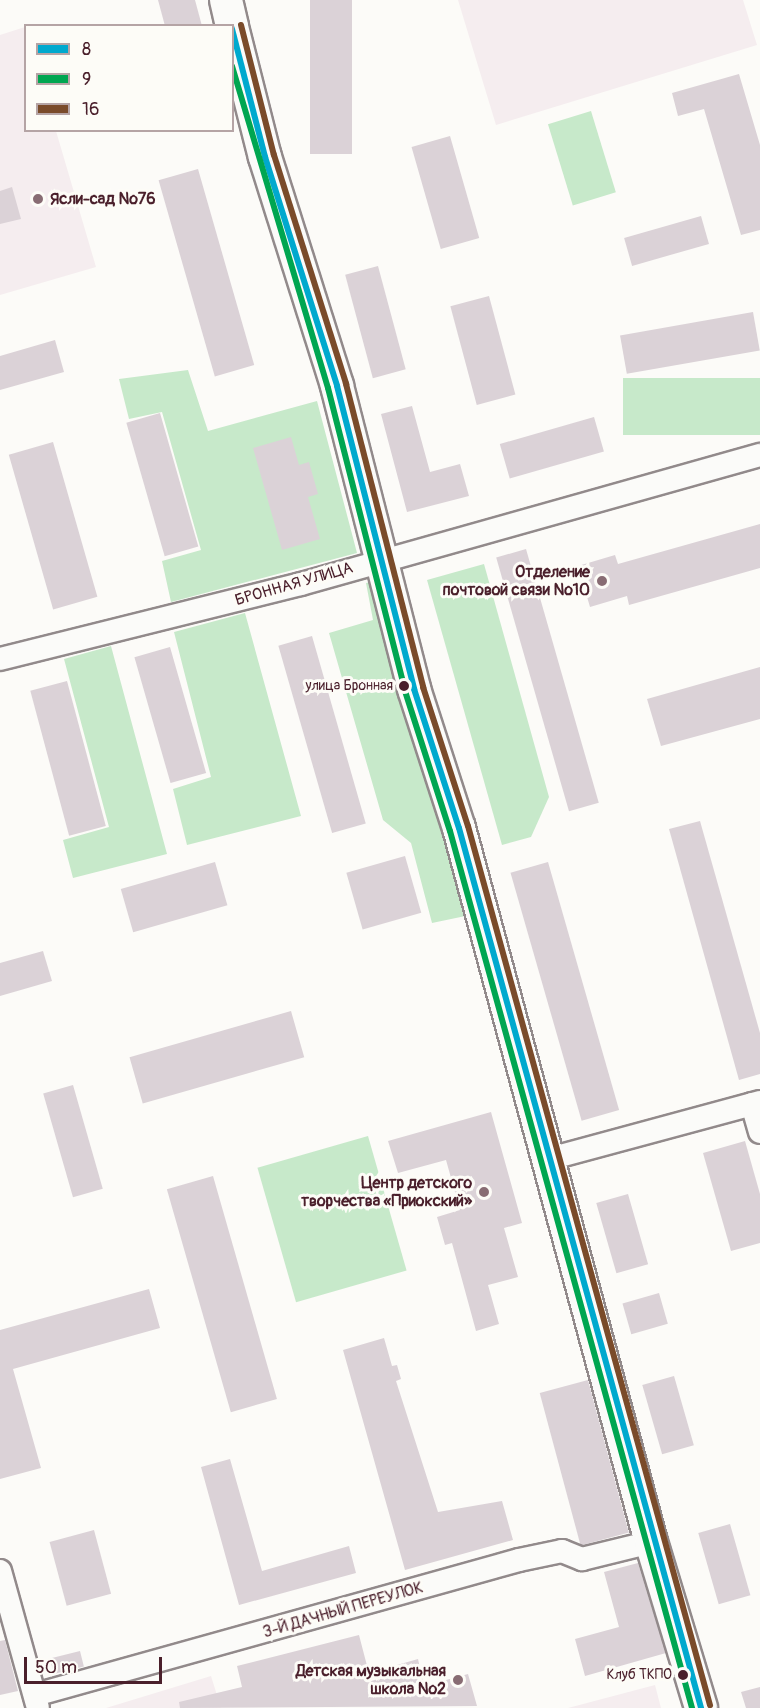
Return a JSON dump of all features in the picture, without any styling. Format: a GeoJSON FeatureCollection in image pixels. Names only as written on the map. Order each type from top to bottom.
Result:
{"type":"FeatureCollection","features":[{"type":"Feature","properties":{"kind":"main road"},"geometry":{"type":"LineString","coordinates":[[226,0],[232,24]]}},
{"type":"Feature","properties":{"kind":"main road"},"geometry":{"type":"LineString","coordinates":[[234,33],[382,558],[414,689],[459,828],[651,1542],[701,1708]]}},
{"type":"Feature","properties":{"kind":"street","name":"БРОННАЯ УЛИЦА"},"geometry":{"type":"LineString","coordinates":[[0,659],[301,584],[382,558],[760,456]]}},
{"type":"Feature","properties":{"kind":"street"},"geometry":{"type":"LineString","coordinates":[[549,1159],[756,1103],[760,1132]]}},
{"type":"Feature","properties":{"kind":"street","name":"3-Й ДАЧНЫЙ ПЕРЕУЛОК"},"geometry":{"type":"LineString","coordinates":[[36,1701],[519,1560],[562,1551],[582,1559],[651,1542]]}},
{"type":"Feature","properties":{"kind":"street"},"geometry":{"type":"LineString","coordinates":[[0,1571],[36,1701]]}},
{"type":"Feature","properties":{"kind":"shaded area"},"geometry":{"type":"Polygon","coordinates":[[[458,0],[743,0],[757,45],[496,125],[458,0]]]}},
{"type":"Feature","properties":{"kind":"shaded area","name":"Ясли-сад №76"},"geometry":{"type":"Polygon","coordinates":[[[24,27],[24,132],[56,132],[96,267],[0,295],[0,35],[24,27]]]}},
{"type":"Feature","properties":{"kind":"shaded area"},"geometry":{"type":"Polygon","coordinates":[[[211,1676],[221,1708],[106,1708],[211,1676]]]}},
{"type":"Feature","properties":{"kind":"shaded area"},"geometry":{"type":"Polygon","coordinates":[[[655,1685],[661,1708],[568,1708],[655,1685]]]}},
{"type":"Feature","properties":{"kind":"green space"},"geometry":{"type":"Polygon","coordinates":[[[591,111],[616,192],[573,205],[548,124],[591,111]]]}},
{"type":"Feature","properties":{"kind":"green space"},"geometry":{"type":"Polygon","coordinates":[[[188,370],[208,431],[317,401],[357,553],[171,602],[162,561],[201,550],[162,412],[129,419],[119,379],[188,370]]]}},
{"type":"Feature","properties":{"kind":"green space"},"geometry":{"type":"Polygon","coordinates":[[[623,378],[760,378],[760,435],[623,435],[623,378]]]}},
{"type":"Feature","properties":{"kind":"green space"},"geometry":{"type":"Polygon","coordinates":[[[484,564],[549,797],[531,837],[502,845],[427,580],[484,564]]]}},
{"type":"Feature","properties":{"kind":"green space"},"geometry":{"type":"Polygon","coordinates":[[[381,579],[404,664],[393,680],[401,707],[419,717],[475,914],[432,923],[411,843],[383,820],[329,633],[373,620],[366,583],[381,579]]]}},
{"type":"Feature","properties":{"kind":"green space"},"geometry":{"type":"Polygon","coordinates":[[[245,613],[301,816],[187,845],[173,789],[211,777],[174,632],[245,613]]]}},
{"type":"Feature","properties":{"kind":"green space"},"geometry":{"type":"Polygon","coordinates":[[[111,646],[167,854],[73,878],[63,840],[109,827],[64,659],[111,646]]]}},
{"type":"Feature","properties":{"kind":"green space"},"geometry":{"type":"Polygon","coordinates":[[[368,1136],[407,1271],[296,1302],[257,1168],[368,1136]]]}},
{"type":"Feature","properties":{"kind":"building"},"geometry":{"type":"Polygon","coordinates":[[[158,0],[195,0],[201,24],[164,24],[158,0]]]}},
{"type":"Feature","properties":{"kind":"building"},"geometry":{"type":"Polygon","coordinates":[[[310,0],[352,0],[352,154],[310,154],[310,0]]]}},
{"type":"Feature","properties":{"kind":"building"},"geometry":{"type":"Polygon","coordinates":[[[739,74],[760,145],[760,230],[741,235],[704,109],[678,116],[672,93],[739,74]]]}},
{"type":"Feature","properties":{"kind":"building"},"geometry":{"type":"Polygon","coordinates":[[[450,136],[479,238],[441,249],[412,147],[450,136]]]}},
{"type":"Feature","properties":{"kind":"building"},"geometry":{"type":"Polygon","coordinates":[[[198,169],[254,365],[215,376],[159,180],[198,169]]]}},
{"type":"Feature","properties":{"kind":"building"},"geometry":{"type":"Polygon","coordinates":[[[12,187],[21,219],[0,224],[0,191],[12,187]]]}},
{"type":"Feature","properties":{"kind":"building"},"geometry":{"type":"Polygon","coordinates":[[[701,216],[709,244],[632,266],[624,238],[701,216]]]}},
{"type":"Feature","properties":{"kind":"building"},"geometry":{"type":"Polygon","coordinates":[[[378,266],[406,369],[373,378],[345,275],[378,266]]]}},
{"type":"Feature","properties":{"kind":"building"},"geometry":{"type":"Polygon","coordinates":[[[489,296],[515,395],[477,405],[450,306],[489,296]]]}},
{"type":"Feature","properties":{"kind":"building"},"geometry":{"type":"Polygon","coordinates":[[[753,312],[760,350],[627,374],[620,335],[753,312]]]}},
{"type":"Feature","properties":{"kind":"building"},"geometry":{"type":"Polygon","coordinates":[[[55,340],[64,372],[0,390],[0,356],[55,340]]]}},
{"type":"Feature","properties":{"kind":"building"},"geometry":{"type":"Polygon","coordinates":[[[412,406],[430,472],[460,464],[469,496],[407,512],[381,414],[412,406]]]}},
{"type":"Feature","properties":{"kind":"building"},"geometry":{"type":"Polygon","coordinates":[[[160,413],[198,547],[165,556],[126,423],[160,413]]]}},
{"type":"Feature","properties":{"kind":"building"},"geometry":{"type":"Polygon","coordinates":[[[594,417],[604,452],[510,479],[500,444],[594,417]]]}},
{"type":"Feature","properties":{"kind":"building"},"geometry":{"type":"Polygon","coordinates":[[[291,437],[299,465],[309,462],[318,494],[308,497],[320,539],[282,550],[253,448],[291,437]]]}},
{"type":"Feature","properties":{"kind":"building"},"geometry":{"type":"Polygon","coordinates":[[[53,442],[97,597],[53,609],[9,455],[53,442]]]}},
{"type":"Feature","properties":{"kind":"building"},"geometry":{"type":"Polygon","coordinates":[[[760,524],[760,568],[629,605],[627,596],[590,607],[578,566],[615,555],[618,564],[760,524]]]}},
{"type":"Feature","properties":{"kind":"building"},"geometry":{"type":"Polygon","coordinates":[[[526,549],[599,803],[569,811],[496,558],[526,549]]]}},
{"type":"Feature","properties":{"kind":"building"},"geometry":{"type":"Polygon","coordinates":[[[312,636],[366,823],[332,833],[278,646],[312,636]]]}},
{"type":"Feature","properties":{"kind":"building"},"geometry":{"type":"Polygon","coordinates":[[[170,647],[206,773],[171,783],[134,657],[170,647]]]}},
{"type":"Feature","properties":{"kind":"building"},"geometry":{"type":"Polygon","coordinates":[[[760,667],[760,719],[661,746],[647,699],[760,667]]]}},
{"type":"Feature","properties":{"kind":"building"},"geometry":{"type":"Polygon","coordinates":[[[67,681],[106,826],[69,836],[30,691],[67,681]]]}},
{"type":"Feature","properties":{"kind":"building"},"geometry":{"type":"Polygon","coordinates":[[[700,821],[760,1033],[760,1074],[739,1080],[669,829],[700,821]]]}},
{"type":"Feature","properties":{"kind":"building"},"geometry":{"type":"Polygon","coordinates":[[[405,856],[421,913],[363,930],[346,873],[405,856]]]}},
{"type":"Feature","properties":{"kind":"building"},"geometry":{"type":"Polygon","coordinates":[[[215,862],[227,905],[133,932],[121,889],[215,862]]]}},
{"type":"Feature","properties":{"kind":"building"},"geometry":{"type":"Polygon","coordinates":[[[548,862],[619,1110],[582,1121],[511,873],[548,862]]]}},
{"type":"Feature","properties":{"kind":"building"},"geometry":{"type":"Polygon","coordinates":[[[43,951],[52,981],[0,996],[0,963],[43,951]]]}},
{"type":"Feature","properties":{"kind":"building"},"geometry":{"type":"Polygon","coordinates":[[[291,1011],[304,1057],[143,1103],[130,1057],[291,1011]]]}},
{"type":"Feature","properties":{"kind":"building"},"geometry":{"type":"Polygon","coordinates":[[[73,1085],[103,1189],[73,1197],[43,1094],[73,1085]]]}},
{"type":"Feature","properties":{"kind":"building","name":"Центр детского творчества «Приокский»"},"geometry":{"type":"Polygon","coordinates":[[[491,1112],[522,1223],[504,1228],[518,1277],[488,1285],[499,1324],[476,1331],[452,1243],[445,1245],[437,1217],[460,1210],[446,1160],[398,1173],[388,1141],[491,1112]]]}},
{"type":"Feature","properties":{"kind":"building"},"geometry":{"type":"Polygon","coordinates":[[[745,1141],[760,1194],[760,1243],[731,1251],[703,1153],[745,1141]]]}},
{"type":"Feature","properties":{"kind":"building"},"geometry":{"type":"Polygon","coordinates":[[[213,1176],[277,1399],[231,1412],[167,1189],[213,1176]]]}},
{"type":"Feature","properties":{"kind":"building"},"geometry":{"type":"Polygon","coordinates":[[[628,1194],[648,1264],[616,1273],[596,1203],[628,1194]]]}},
{"type":"Feature","properties":{"kind":"building"},"geometry":{"type":"Polygon","coordinates":[[[149,1289],[160,1328],[13,1369],[41,1468],[0,1479],[0,1330],[149,1289]]]}},
{"type":"Feature","properties":{"kind":"building"},"geometry":{"type":"Polygon","coordinates":[[[659,1293],[668,1324],[631,1334],[622,1303],[659,1293]]]}},
{"type":"Feature","properties":{"kind":"building"},"geometry":{"type":"Polygon","coordinates":[[[384,1338],[392,1366],[397,1365],[401,1379],[396,1381],[438,1512],[502,1501],[513,1540],[405,1570],[343,1350],[384,1338]]]}},
{"type":"Feature","properties":{"kind":"building"},"geometry":{"type":"Polygon","coordinates":[[[674,1376],[694,1445],[662,1454],[642,1385],[674,1376]]]}},
{"type":"Feature","properties":{"kind":"building"},"geometry":{"type":"Polygon","coordinates":[[[588,1380],[629,1533],[581,1546],[540,1393],[588,1380]]]}},
{"type":"Feature","properties":{"kind":"building"},"geometry":{"type":"Polygon","coordinates":[[[230,1459],[262,1571],[349,1546],[356,1573],[239,1605],[201,1467],[230,1459]]]}},
{"type":"Feature","properties":{"kind":"building"},"geometry":{"type":"Polygon","coordinates":[[[730,1524],[750,1595],[719,1604],[698,1533],[730,1524]]]}},
{"type":"Feature","properties":{"kind":"building"},"geometry":{"type":"Polygon","coordinates":[[[94,1530],[111,1594],[67,1606],[50,1542],[94,1530]]]}},
{"type":"Feature","properties":{"kind":"building"},"geometry":{"type":"Polygon","coordinates":[[[638,1563],[666,1653],[585,1676],[575,1639],[619,1627],[604,1572],[638,1563]]]}},
{"type":"Feature","properties":{"kind":"building"},"geometry":{"type":"Polygon","coordinates":[[[359,1635],[371,1681],[399,1673],[397,1665],[418,1659],[424,1686],[468,1674],[477,1706],[180,1708],[179,1702],[242,1687],[237,1666],[359,1635]]]}},
{"type":"Feature","properties":{"kind":"building"},"geometry":{"type":"Polygon","coordinates":[[[5,1640],[18,1691],[0,1695],[0,1641],[5,1640]]]}},
{"type":"Feature","properties":{"kind":"building"},"geometry":{"type":"Polygon","coordinates":[[[80,1651],[84,1667],[54,1674],[50,1658],[80,1651]]]}},
{"type":"Feature","properties":{"kind":"building"},"geometry":{"type":"Polygon","coordinates":[[[760,1687],[760,1708],[746,1708],[741,1692],[760,1687]]]}},
{"type":"Feature","properties":{"kind":"transit line","name":"16"},"geometry":{"type":"LineString","coordinates":[[241,25],[274,155],[346,384],[423,687],[468,826],[710,1705]]}},
{"type":"Feature","properties":{"kind":"transit line","name":"8"},"geometry":{"type":"LineString","coordinates":[[234,37],[265,157],[337,386],[414,689],[459,828],[701,1708]]}},
{"type":"Feature","properties":{"kind":"transit line","name":"9"},"geometry":{"type":"LineString","coordinates":[[234,73],[328,388],[405,691],[450,831],[692,1708]]}},
{"type":"Feature","properties":{"kind":"place","name":"Ясли-сад №76"},"geometry":{"type":"Point","coordinates":[38,199]}},
{"type":"Feature","properties":{"kind":"place","name":"Отделение почтовой связи №10"},"geometry":{"type":"Point","coordinates":[602,581]}},
{"type":"Feature","properties":{"kind":"place","name":"улица Бронная"},"geometry":{"type":"Point","coordinates":[404,686]}},
{"type":"Feature","properties":{"kind":"place","name":"Центр детского творчества «Приокский»"},"geometry":{"type":"Point","coordinates":[484,1192]}},
{"type":"Feature","properties":{"kind":"place","name":"Клуб ТКПО"},"geometry":{"type":"Point","coordinates":[683,1675]}},
{"type":"Feature","properties":{"kind":"place","name":"Детская музыкальная школа №2"},"geometry":{"type":"Point","coordinates":[458,1680]}}]}
